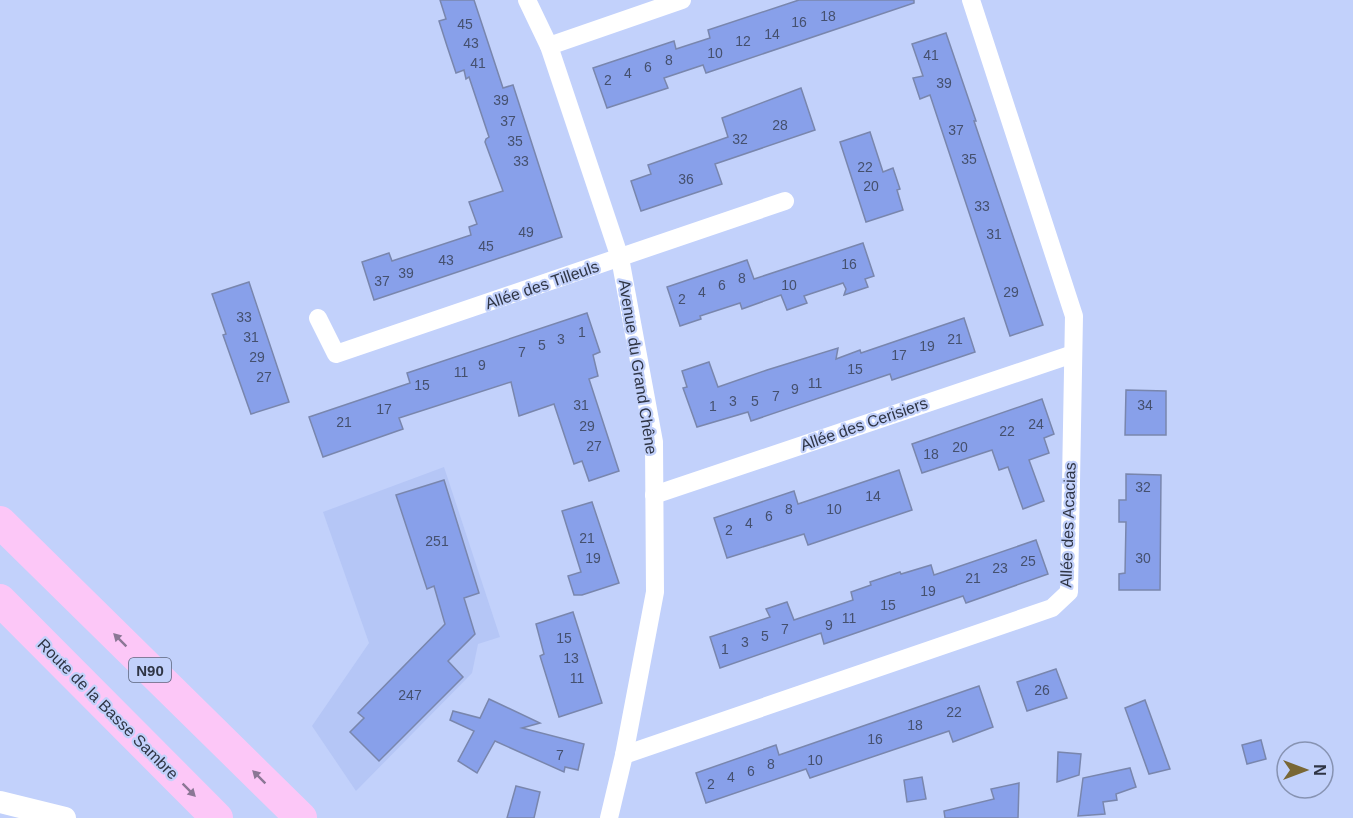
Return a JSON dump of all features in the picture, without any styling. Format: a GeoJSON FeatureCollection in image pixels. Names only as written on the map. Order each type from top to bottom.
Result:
{"type":"FeatureCollection","features":[{"type":"Feature","properties":{"kind":"highway","name":"N90"},"geometry":{"type":"LineString","coordinates":[[0,522],[301,818]]}},
{"type":"Feature","properties":{"kind":"highway","name":"Route de la Basse Sambre"},"geometry":{"type":"LineString","coordinates":[[0,600],[217,818]]}},
{"type":"Feature","properties":{"kind":"street","name":"Avenue du Grand Chêne"},"geometry":{"type":"LineString","coordinates":[[527,0],[549,46],[620,258],[654,442],[655,592],[624,755],[609,818]]}},
{"type":"Feature","properties":{"kind":"street"},"geometry":{"type":"LineString","coordinates":[[549,46],[682,0]]}},
{"type":"Feature","properties":{"kind":"street","name":"Allée des Acacias"},"geometry":{"type":"LineString","coordinates":[[624,755],[1052,608],[1069,592],[1074,316],[971,0]]}},
{"type":"Feature","properties":{"kind":"street","name":"Allée des Tilleuls"},"geometry":{"type":"LineString","coordinates":[[318,318],[336,354],[785,201]]}},
{"type":"Feature","properties":{"kind":"street","name":"Allée des Cerisiers"},"geometry":{"type":"LineString","coordinates":[[654,495],[1073,354]]}},
{"type":"Feature","properties":{"kind":"street"},"geometry":{"type":"LineString","coordinates":[[0,802],[65,818]]}},
{"type":"Feature","properties":{"kind":"shaded area"},"geometry":{"type":"Polygon","coordinates":[[[444,467],[500,637],[478,644],[472,673],[356,791],[312,726],[369,643],[323,512],[444,467]]]}},
{"type":"Feature","properties":{"kind":"building"},"geometry":{"type":"Polygon","coordinates":[[[440,0],[474,0],[503,88],[513,85],[562,237],[374,300],[362,262],[389,253],[392,261],[471,235],[469,227],[477,224],[469,202],[503,191],[485,142],[489,137],[469,77],[466,79],[464,70],[456,73],[447,46],[439,21],[446,19],[440,0]]]}},
{"type":"Feature","properties":{"kind":"building"},"geometry":{"type":"Polygon","coordinates":[[[799,0],[914,0],[914,3],[706,73],[703,65],[664,78],[668,88],[607,108],[593,68],[674,41],[676,49],[710,38],[708,30],[799,0]]]}},
{"type":"Feature","properties":{"kind":"building"},"geometry":{"type":"Polygon","coordinates":[[[946,33],[1043,325],[1010,336],[930,95],[920,99],[913,78],[923,76],[912,44],[946,33]]]}},
{"type":"Feature","properties":{"kind":"building"},"geometry":{"type":"Polygon","coordinates":[[[801,88],[815,130],[715,164],[722,184],[641,211],[631,181],[651,174],[648,165],[728,137],[722,118],[801,88]]]}},
{"type":"Feature","properties":{"kind":"building"},"geometry":{"type":"Polygon","coordinates":[[[870,132],[883,172],[893,168],[900,189],[897,190],[903,210],[866,222],[840,142],[870,132]]]}},
{"type":"Feature","properties":{"kind":"building"},"geometry":{"type":"Polygon","coordinates":[[[863,243],[874,276],[865,279],[868,287],[844,295],[846,289],[843,283],[804,296],[807,303],[787,310],[781,295],[742,309],[740,303],[700,316],[701,319],[680,326],[667,287],[747,260],[754,279],[863,243]]]}},
{"type":"Feature","properties":{"kind":"building"},"geometry":{"type":"Polygon","coordinates":[[[249,282],[289,402],[251,414],[223,335],[226,334],[212,294],[249,282]]]}},
{"type":"Feature","properties":{"kind":"building"},"geometry":{"type":"Polygon","coordinates":[[[587,313],[600,352],[593,355],[598,376],[589,379],[619,471],[589,481],[582,461],[574,464],[554,404],[519,416],[511,382],[399,418],[403,429],[323,457],[309,417],[410,383],[407,373],[587,313]]]}},
{"type":"Feature","properties":{"kind":"building"},"geometry":{"type":"Polygon","coordinates":[[[964,318],[975,352],[892,380],[890,374],[751,421],[748,412],[697,427],[683,388],[687,387],[682,371],[709,362],[718,387],[838,348],[836,359],[860,350],[861,353],[964,318]]]}},
{"type":"Feature","properties":{"kind":"building"},"geometry":{"type":"Polygon","coordinates":[[[1126,390],[1166,391],[1166,435],[1125,435],[1126,390]]]}},
{"type":"Feature","properties":{"kind":"building"},"geometry":{"type":"Polygon","coordinates":[[[1042,399],[1054,434],[1044,438],[1049,453],[1029,460],[1044,501],[1023,509],[1008,467],[999,470],[992,450],[922,473],[912,444],[1042,399]]]}},
{"type":"Feature","properties":{"kind":"building"},"geometry":{"type":"Polygon","coordinates":[[[899,470],[912,510],[808,545],[804,534],[727,558],[714,518],[794,491],[798,504],[899,470]]]}},
{"type":"Feature","properties":{"kind":"building"},"geometry":{"type":"Polygon","coordinates":[[[1126,474],[1161,475],[1160,590],[1119,590],[1119,574],[1125,573],[1126,522],[1119,522],[1119,500],[1126,500],[1126,474]]]}},
{"type":"Feature","properties":{"kind":"building"},"geometry":{"type":"Polygon","coordinates":[[[444,480],[479,593],[464,598],[475,634],[448,661],[463,677],[379,761],[350,732],[364,718],[358,713],[445,624],[434,586],[427,589],[396,495],[444,480]]]}},
{"type":"Feature","properties":{"kind":"building"},"geometry":{"type":"Polygon","coordinates":[[[592,502],[619,583],[582,595],[574,595],[568,576],[581,572],[562,511],[592,502]]]}},
{"type":"Feature","properties":{"kind":"building"},"geometry":{"type":"Polygon","coordinates":[[[1036,540],[1048,574],[966,603],[963,596],[824,644],[821,633],[720,668],[710,637],[770,617],[766,609],[787,602],[794,620],[853,600],[851,592],[871,585],[870,582],[900,572],[901,574],[931,565],[934,575],[1036,540]]]}},
{"type":"Feature","properties":{"kind":"building"},"geometry":{"type":"Polygon","coordinates":[[[573,612],[602,703],[559,717],[540,656],[544,654],[536,624],[573,612]]]}},
{"type":"Feature","properties":{"kind":"building"},"geometry":{"type":"Polygon","coordinates":[[[1056,669],[1067,698],[1027,711],[1017,682],[1056,669]]]}},
{"type":"Feature","properties":{"kind":"building"},"geometry":{"type":"Polygon","coordinates":[[[979,686],[993,727],[953,742],[949,731],[810,778],[806,769],[706,803],[696,773],[776,745],[779,755],[979,686]]]}},
{"type":"Feature","properties":{"kind":"building"},"geometry":{"type":"Polygon","coordinates":[[[489,699],[540,723],[522,728],[584,744],[578,770],[565,767],[564,772],[495,741],[477,773],[458,761],[474,731],[450,720],[453,711],[480,718],[489,699]]]}},
{"type":"Feature","properties":{"kind":"building"},"geometry":{"type":"Polygon","coordinates":[[[1145,700],[1170,769],[1149,774],[1125,708],[1145,700]]]}},
{"type":"Feature","properties":{"kind":"building"},"geometry":{"type":"Polygon","coordinates":[[[1261,740],[1266,759],[1247,764],[1242,745],[1261,740]]]}},
{"type":"Feature","properties":{"kind":"building"},"geometry":{"type":"Polygon","coordinates":[[[1058,752],[1081,754],[1079,775],[1057,782],[1058,752]]]}},
{"type":"Feature","properties":{"kind":"building"},"geometry":{"type":"Polygon","coordinates":[[[1130,768],[1136,787],[1116,794],[1117,800],[1103,802],[1105,814],[1078,816],[1083,778],[1130,768]]]}},
{"type":"Feature","properties":{"kind":"building"},"geometry":{"type":"Polygon","coordinates":[[[922,777],[926,799],[907,802],[904,780],[922,777]]]}},
{"type":"Feature","properties":{"kind":"building"},"geometry":{"type":"Polygon","coordinates":[[[1019,783],[1018,818],[945,818],[944,811],[994,799],[991,789],[1019,783]]]}},
{"type":"Feature","properties":{"kind":"building"},"geometry":{"type":"Polygon","coordinates":[[[516,786],[540,792],[534,818],[507,818],[516,786]]]}}]}
